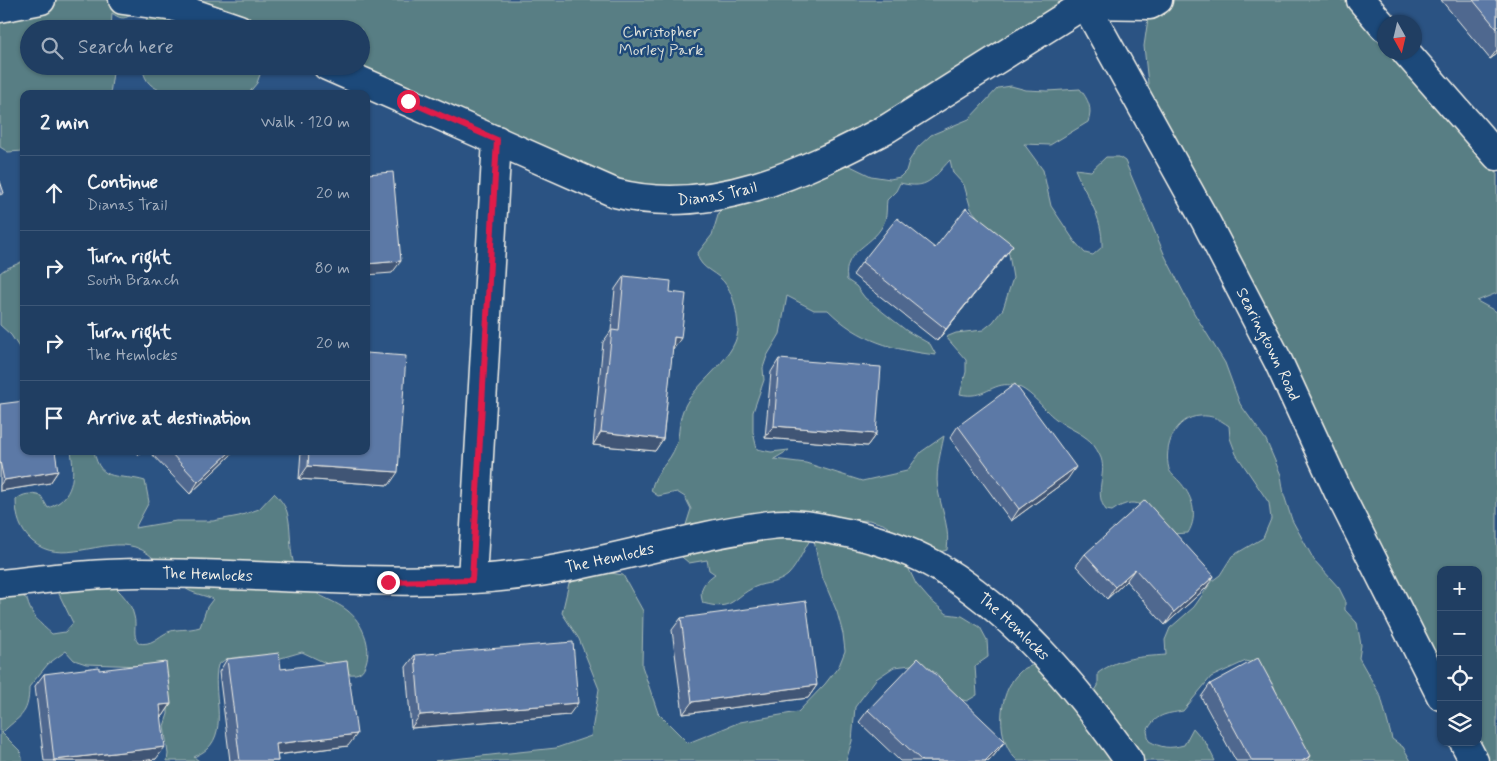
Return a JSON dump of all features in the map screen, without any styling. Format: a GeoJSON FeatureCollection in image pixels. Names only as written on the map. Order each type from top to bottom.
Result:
{"type":"FeatureCollection","features":[{"type":"Feature","properties":{"kind":"street"},"geometry":{"type":"LineString","coordinates":[[0,8],[41,0]]}},
{"type":"Feature","properties":{"kind":"street"},"geometry":{"type":"LineString","coordinates":[[123,0],[175,7],[213,20]]}},
{"type":"Feature","properties":{"kind":"street"},"geometry":{"type":"LineString","coordinates":[[1085,1],[1150,5],[1158,0]]}},
{"type":"Feature","properties":{"kind":"street"},"geometry":{"type":"LineString","coordinates":[[1360,0],[1377,20]]}},
{"type":"Feature","properties":{"kind":"street","name":"Dianas Trail"},"geometry":{"type":"LineString","coordinates":[[348,75],[615,192],[634,198],[650,200],[688,200],[730,194],[820,162],[879,132],[1085,1]]}},
{"type":"Feature","properties":{"kind":"street","name":"Searingtown Road"},"geometry":{"type":"LineString","coordinates":[[1085,1],[1206,222],[1260,326],[1338,491],[1437,688]]}},
{"type":"Feature","properties":{"kind":"street"},"geometry":{"type":"LineString","coordinates":[[1413,60],[1497,156]]}},
{"type":"Feature","properties":{"kind":"street"},"geometry":{"type":"LineString","coordinates":[[472,580],[497,140]]}},
{"type":"Feature","properties":{"kind":"street","name":"The Hemlocks"},"geometry":{"type":"LineString","coordinates":[[0,584],[68,576],[140,573],[388,582],[518,577],[668,544],[774,524],[817,527],[871,537],[935,565],[991,605],[1044,656],[1099,719],[1129,761]]}},
{"type":"Feature","properties":{"kind":"street"},"geometry":{"type":"LineString","coordinates":[[1466,746],[1474,761]]}},
{"type":"Feature","properties":{"kind":"green space"},"geometry":{"type":"Polygon","coordinates":[[[0,0],[115,0],[129,8],[131,15],[121,18],[112,13],[112,20],[20,20],[20,75],[113,75],[111,90],[20,90],[20,151],[8,152],[0,147],[0,0]]]}},
{"type":"Feature","properties":{"kind":"green space","name":"Christopher Morley Park"},"geometry":{"type":"Polygon","coordinates":[[[123,0],[1083,0],[838,160],[871,176],[890,179],[900,177],[906,171],[909,161],[918,147],[931,135],[969,119],[998,88],[1011,86],[1026,90],[1047,91],[1080,89],[1089,104],[1088,122],[1050,145],[1024,144],[1043,170],[1051,206],[1075,242],[1085,253],[1093,255],[1102,247],[1100,225],[1075,169],[1091,171],[1106,157],[1119,157],[1125,161],[1165,256],[1194,313],[1225,363],[1240,404],[1266,440],[1281,475],[1284,495],[1292,520],[1314,560],[1339,588],[1345,600],[1345,610],[1357,623],[1361,645],[1359,658],[1381,697],[1392,739],[1403,747],[1411,761],[1309,761],[1279,702],[1274,686],[1257,665],[1246,661],[1211,677],[1183,711],[1158,718],[1150,725],[1147,731],[1149,741],[1162,746],[1174,747],[1184,745],[1193,728],[1206,743],[1215,761],[1018,761],[1011,753],[1005,742],[1002,730],[1003,705],[1006,693],[1021,671],[1030,666],[1043,663],[1094,692],[1098,686],[1098,673],[1106,668],[1130,659],[1166,655],[1165,640],[1170,628],[1194,607],[1212,581],[1220,575],[1232,556],[1263,538],[1271,519],[1269,503],[1236,454],[1230,438],[1229,426],[1215,418],[1200,416],[1191,418],[1178,427],[1173,435],[1168,452],[1169,469],[1187,492],[1192,506],[1193,519],[1188,533],[1171,534],[1158,518],[1145,507],[1138,504],[1130,503],[1112,511],[1106,510],[1102,504],[1100,491],[1101,458],[1091,442],[1056,419],[1024,390],[1011,385],[1004,385],[975,395],[960,394],[966,372],[966,360],[946,337],[956,333],[983,330],[993,322],[1003,309],[1013,278],[1009,254],[971,209],[964,185],[953,173],[950,160],[934,177],[923,184],[909,185],[900,183],[896,191],[887,200],[886,218],[881,229],[854,254],[847,269],[847,280],[856,286],[865,298],[907,331],[930,344],[936,355],[892,347],[865,337],[840,321],[828,310],[814,310],[787,296],[780,334],[767,356],[763,368],[764,380],[753,412],[753,432],[757,449],[771,452],[789,450],[774,459],[806,463],[862,481],[907,471],[921,452],[944,436],[937,480],[947,529],[947,550],[929,555],[883,524],[869,520],[848,521],[907,565],[916,584],[929,599],[947,614],[962,616],[980,627],[987,640],[988,657],[975,666],[977,695],[967,701],[955,698],[946,689],[936,673],[920,664],[894,667],[876,679],[855,707],[852,741],[846,761],[435,761],[556,748],[591,736],[599,689],[579,639],[562,613],[569,583],[592,570],[623,575],[643,611],[642,666],[658,713],[688,743],[740,722],[798,712],[825,684],[839,666],[845,651],[843,634],[837,612],[821,574],[813,536],[795,566],[784,578],[755,587],[727,605],[703,603],[701,594],[703,586],[715,574],[709,570],[707,560],[689,563],[682,557],[681,541],[691,509],[685,497],[677,492],[658,496],[651,491],[656,477],[673,451],[677,440],[681,415],[686,404],[726,357],[737,337],[737,316],[729,290],[719,277],[702,264],[697,254],[712,235],[719,212],[731,203],[665,201],[370,70],[370,20],[147,20],[147,17],[123,0]]]}},
{"type":"Feature","properties":{"kind":"green space"},"geometry":{"type":"Polygon","coordinates":[[[1159,0],[1359,0],[1377,23],[1377,60],[1407,60],[1497,170],[1497,293],[1477,301],[1497,312],[1497,761],[1474,761],[1477,746],[1482,746],[1482,566],[1437,566],[1437,688],[1149,93],[1144,46],[1150,5],[1159,0]]]}},
{"type":"Feature","properties":{"kind":"green space"},"geometry":{"type":"Polygon","coordinates":[[[144,75],[260,75],[257,83],[251,90],[160,90],[150,84],[144,75]]]}},
{"type":"Feature","properties":{"kind":"green space"},"geometry":{"type":"Polygon","coordinates":[[[20,263],[20,349],[11,335],[0,325],[0,273],[20,263]]]}},
{"type":"Feature","properties":{"kind":"green space"},"geometry":{"type":"Polygon","coordinates":[[[71,455],[95,455],[101,468],[106,473],[145,481],[149,502],[135,528],[176,521],[213,521],[239,516],[259,509],[274,493],[280,499],[287,512],[293,561],[299,576],[316,593],[348,611],[358,621],[368,649],[368,656],[363,669],[358,673],[349,674],[302,652],[274,660],[241,657],[226,659],[218,665],[216,675],[218,720],[214,741],[206,750],[194,757],[199,761],[167,761],[168,754],[164,726],[168,714],[168,699],[144,666],[86,664],[74,660],[66,651],[48,664],[29,687],[29,697],[25,710],[2,733],[20,751],[23,761],[0,761],[0,594],[18,593],[27,599],[30,609],[36,618],[52,634],[65,632],[73,623],[59,594],[63,579],[103,575],[129,604],[135,620],[136,640],[138,643],[143,644],[172,631],[200,627],[207,607],[213,599],[191,592],[185,588],[149,554],[135,547],[122,545],[56,552],[43,548],[32,541],[24,532],[20,523],[16,500],[24,495],[31,494],[41,496],[48,508],[57,504],[68,493],[71,486],[73,469],[71,455]]]}},
{"type":"Feature","properties":{"kind":"building"},"geometry":{"type":"Polygon","coordinates":[[[1473,0],[1497,0],[1497,29],[1473,0]]]}},
{"type":"Feature","properties":{"kind":"building"},"geometry":{"type":"Polygon","coordinates":[[[393,172],[401,261],[370,264],[370,174],[393,172]]]}},
{"type":"Feature","properties":{"kind":"building"},"geometry":{"type":"Polygon","coordinates":[[[0,181],[4,193],[0,195],[0,181]]]}},
{"type":"Feature","properties":{"kind":"building"},"geometry":{"type":"Polygon","coordinates":[[[966,208],[1013,245],[946,329],[862,262],[897,218],[935,248],[966,208]]]}},
{"type":"Feature","properties":{"kind":"building"},"geometry":{"type":"Polygon","coordinates":[[[624,276],[671,281],[670,292],[686,294],[681,338],[674,337],[663,439],[601,432],[612,330],[619,331],[624,276]]]}},
{"type":"Feature","properties":{"kind":"building"},"geometry":{"type":"Polygon","coordinates":[[[370,353],[406,356],[398,472],[308,466],[309,455],[370,455],[370,353]]]}},
{"type":"Feature","properties":{"kind":"building"},"geometry":{"type":"Polygon","coordinates":[[[779,359],[881,367],[876,434],[774,426],[779,359]]]}},
{"type":"Feature","properties":{"kind":"building"},"geometry":{"type":"Polygon","coordinates":[[[1015,384],[1076,467],[1019,509],[958,426],[1015,384]]]}},
{"type":"Feature","properties":{"kind":"building"},"geometry":{"type":"Polygon","coordinates":[[[20,402],[20,455],[56,455],[58,471],[4,480],[0,461],[0,404],[20,402]]]}},
{"type":"Feature","properties":{"kind":"building"},"geometry":{"type":"Polygon","coordinates":[[[173,455],[227,455],[198,482],[173,455]]]}},
{"type":"Feature","properties":{"kind":"building"},"geometry":{"type":"Polygon","coordinates":[[[1145,500],[1214,576],[1174,612],[1135,569],[1115,587],[1085,554],[1145,500]]]}},
{"type":"Feature","properties":{"kind":"building"},"geometry":{"type":"Polygon","coordinates":[[[806,601],[817,685],[692,702],[681,618],[806,601]]]}},
{"type":"Feature","properties":{"kind":"building"},"geometry":{"type":"Polygon","coordinates":[[[573,642],[578,703],[420,715],[415,655],[573,642]]]}},
{"type":"Feature","properties":{"kind":"building"},"geometry":{"type":"Polygon","coordinates":[[[279,653],[281,669],[347,661],[357,734],[276,744],[278,761],[240,761],[227,659],[279,653]]]}},
{"type":"Feature","properties":{"kind":"building"},"geometry":{"type":"Polygon","coordinates":[[[918,658],[1005,741],[985,761],[922,761],[868,710],[918,658]]]}},
{"type":"Feature","properties":{"kind":"building"},"geometry":{"type":"Polygon","coordinates":[[[1258,658],[1311,756],[1302,761],[1252,761],[1210,684],[1258,658]]]}},
{"type":"Feature","properties":{"kind":"building"},"geometry":{"type":"Polygon","coordinates":[[[166,662],[171,704],[160,705],[165,747],[54,760],[44,674],[99,667],[99,670],[166,662]]]}},
{"type":"Feature","properties":{"kind":"route"},"geometry":{"type":"LineString","coordinates":[[388,582],[472,580],[497,140],[408,101]]}}]}
